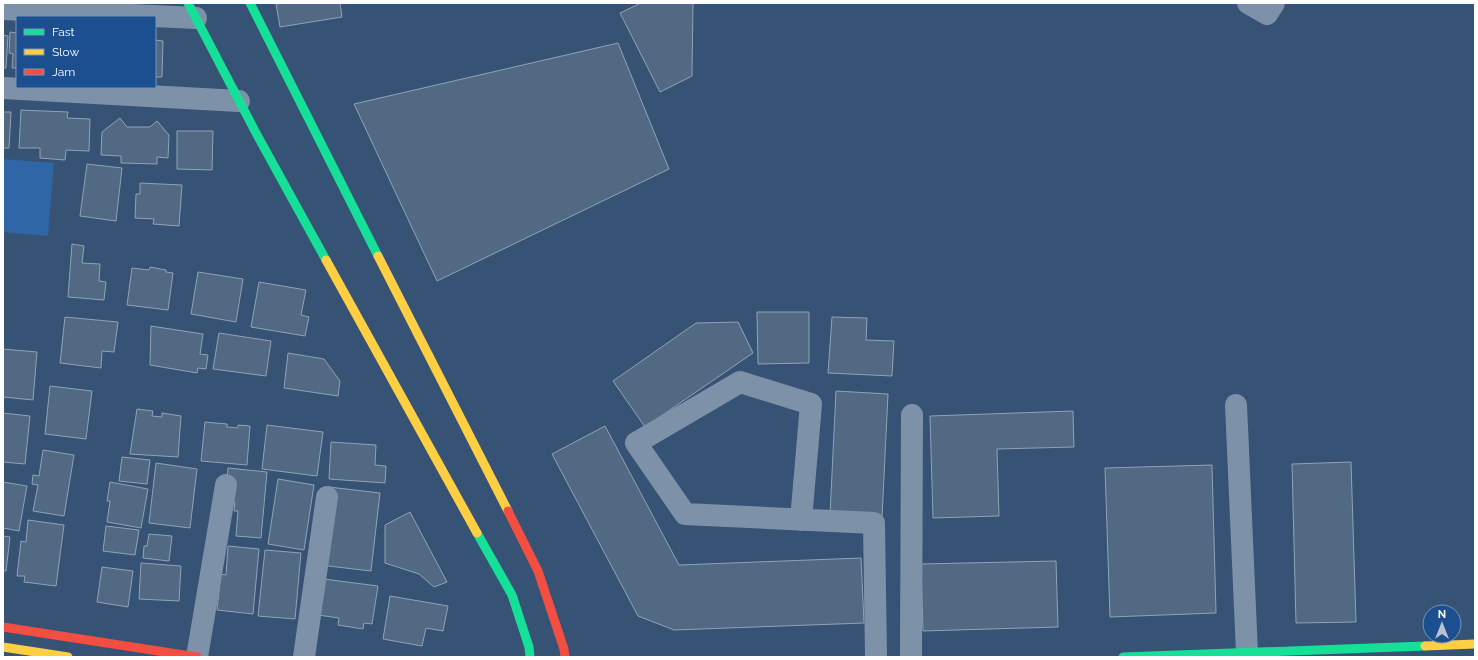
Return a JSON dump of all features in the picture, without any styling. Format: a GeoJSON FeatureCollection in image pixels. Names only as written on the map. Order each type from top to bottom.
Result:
{"type":"FeatureCollection","features":[{"type":"Feature","properties":{"kind":"street"},"geometry":{"type":"LineString","coordinates":[[250,3],[538,571],[564,649],[565,657]]}},
{"type":"Feature","properties":{"kind":"street"},"geometry":{"type":"LineString","coordinates":[[1248,3],[1267,14],[1274,3]]}},
{"type":"Feature","properties":{"kind":"street"},"geometry":{"type":"LineString","coordinates":[[3,9],[192,10],[404,402],[512,595],[529,647],[530,657]]}},
{"type":"Feature","properties":{"kind":"street"},"geometry":{"type":"LineString","coordinates":[[3,88],[240,101]]}},
{"type":"Feature","properties":{"kind":"street"},"geometry":{"type":"LineString","coordinates":[[801,520],[811,404],[740,382],[636,443],[685,514],[801,520],[874,523],[876,657]]}},
{"type":"Feature","properties":{"kind":"street"},"geometry":{"type":"LineString","coordinates":[[1236,405],[1246,653]]}},
{"type":"Feature","properties":{"kind":"street"},"geometry":{"type":"LineString","coordinates":[[910,657],[912,415]]}},
{"type":"Feature","properties":{"kind":"street"},"geometry":{"type":"LineString","coordinates":[[3,627],[197,657],[226,485]]}},
{"type":"Feature","properties":{"kind":"street"},"geometry":{"type":"LineString","coordinates":[[304,657],[326,496]]}},
{"type":"Feature","properties":{"kind":"street"},"geometry":{"type":"LineString","coordinates":[[1123,657],[1475,644]]}},
{"type":"Feature","properties":{"kind":"street"},"geometry":{"type":"LineString","coordinates":[[1428,646],[1429,657]]}},
{"type":"Feature","properties":{"kind":"street"},"geometry":{"type":"LineString","coordinates":[[3,647],[68,657]]}},
{"type":"Feature","properties":{"kind":"shaded area"},"geometry":{"type":"Polygon","coordinates":[[[3,159],[54,163],[48,236],[3,232],[3,159]]]}},
{"type":"Feature","properties":{"kind":"building"},"geometry":{"type":"Polygon","coordinates":[[[340,3],[342,17],[280,27],[276,4],[340,3]]]}},
{"type":"Feature","properties":{"kind":"building"},"geometry":{"type":"Polygon","coordinates":[[[641,3],[693,3],[692,76],[660,92],[620,13],[641,3]]]}},
{"type":"Feature","properties":{"kind":"building"},"geometry":{"type":"Polygon","coordinates":[[[10,32],[16,33],[16,68],[12,68],[13,54],[9,53],[10,32]]]}},
{"type":"Feature","properties":{"kind":"building"},"geometry":{"type":"Polygon","coordinates":[[[3,35],[8,36],[6,68],[3,68],[3,35]]]}},
{"type":"Feature","properties":{"kind":"building"},"geometry":{"type":"Polygon","coordinates":[[[156,40],[163,41],[162,77],[156,77],[156,40]]]}},
{"type":"Feature","properties":{"kind":"building"},"geometry":{"type":"Polygon","coordinates":[[[618,43],[669,169],[437,281],[354,104],[618,43]]]}},
{"type":"Feature","properties":{"kind":"building"},"geometry":{"type":"Polygon","coordinates":[[[21,110],[68,112],[67,118],[90,119],[89,151],[66,150],[65,160],[40,158],[40,148],[19,148],[21,110]]]}},
{"type":"Feature","properties":{"kind":"building"},"geometry":{"type":"Polygon","coordinates":[[[3,112],[11,112],[9,148],[3,148],[3,112]]]}},
{"type":"Feature","properties":{"kind":"building"},"geometry":{"type":"Polygon","coordinates":[[[120,118],[127,127],[150,127],[157,121],[169,135],[168,158],[157,157],[157,164],[121,163],[121,156],[101,155],[102,132],[120,118]]]}},
{"type":"Feature","properties":{"kind":"building"},"geometry":{"type":"Polygon","coordinates":[[[177,131],[213,131],[212,170],[177,169],[177,131]]]}},
{"type":"Feature","properties":{"kind":"building"},"geometry":{"type":"Polygon","coordinates":[[[87,164],[122,168],[116,221],[80,216],[87,164]]]}},
{"type":"Feature","properties":{"kind":"building"},"geometry":{"type":"Polygon","coordinates":[[[140,183],[182,185],[179,226],[153,224],[154,219],[135,218],[136,194],[140,194],[140,183]]]}},
{"type":"Feature","properties":{"kind":"building"},"geometry":{"type":"Polygon","coordinates":[[[72,244],[84,246],[82,263],[100,264],[99,281],[106,282],[104,300],[68,297],[72,244]]]}},
{"type":"Feature","properties":{"kind":"building"},"geometry":{"type":"Polygon","coordinates":[[[150,267],[173,273],[168,310],[127,305],[132,268],[149,270],[150,267]]]}},
{"type":"Feature","properties":{"kind":"building"},"geometry":{"type":"Polygon","coordinates":[[[198,272],[243,279],[236,322],[191,314],[198,272]]]}},
{"type":"Feature","properties":{"kind":"building"},"geometry":{"type":"Polygon","coordinates":[[[259,282],[306,290],[301,315],[309,317],[305,336],[251,327],[259,282]]]}},
{"type":"Feature","properties":{"kind":"building"},"geometry":{"type":"Polygon","coordinates":[[[757,312],[809,312],[809,363],[758,364],[757,312]]]}},
{"type":"Feature","properties":{"kind":"building"},"geometry":{"type":"Polygon","coordinates":[[[65,317],[118,322],[114,352],[102,351],[101,368],[60,363],[65,317]]]}},
{"type":"Feature","properties":{"kind":"building"},"geometry":{"type":"Polygon","coordinates":[[[832,317],[867,318],[866,340],[894,341],[892,376],[828,373],[832,317]]]}},
{"type":"Feature","properties":{"kind":"building"},"geometry":{"type":"Polygon","coordinates":[[[738,322],[753,353],[645,427],[613,381],[696,323],[738,322]]]}},
{"type":"Feature","properties":{"kind":"building"},"geometry":{"type":"Polygon","coordinates":[[[151,326],[203,334],[200,354],[208,355],[206,369],[198,368],[197,373],[150,365],[151,326]]]}},
{"type":"Feature","properties":{"kind":"building"},"geometry":{"type":"Polygon","coordinates":[[[219,333],[271,341],[266,376],[213,369],[219,333]]]}},
{"type":"Feature","properties":{"kind":"building"},"geometry":{"type":"Polygon","coordinates":[[[3,349],[37,352],[33,400],[3,397],[3,349]]]}},
{"type":"Feature","properties":{"kind":"building"},"geometry":{"type":"Polygon","coordinates":[[[288,353],[324,359],[340,381],[338,396],[284,388],[288,353]]]}},
{"type":"Feature","properties":{"kind":"building"},"geometry":{"type":"Polygon","coordinates":[[[50,386],[92,391],[86,439],[45,434],[50,386]]]}},
{"type":"Feature","properties":{"kind":"building"},"geometry":{"type":"Polygon","coordinates":[[[836,391],[888,394],[882,518],[830,515],[836,391]]]}},
{"type":"Feature","properties":{"kind":"building"},"geometry":{"type":"Polygon","coordinates":[[[137,409],[153,411],[152,416],[162,417],[162,413],[181,416],[178,457],[130,454],[137,409]]]}},
{"type":"Feature","properties":{"kind":"building"},"geometry":{"type":"Polygon","coordinates":[[[1073,411],[1074,447],[997,449],[999,516],[933,518],[930,416],[1073,411]]]}},
{"type":"Feature","properties":{"kind":"building"},"geometry":{"type":"Polygon","coordinates":[[[3,413],[30,416],[25,464],[3,462],[3,413]]]}},
{"type":"Feature","properties":{"kind":"building"},"geometry":{"type":"Polygon","coordinates":[[[205,422],[227,424],[227,427],[238,428],[238,425],[250,426],[247,465],[201,461],[205,422]]]}},
{"type":"Feature","properties":{"kind":"building"},"geometry":{"type":"Polygon","coordinates":[[[267,425],[323,432],[317,476],[262,469],[267,425]]]}},
{"type":"Feature","properties":{"kind":"building"},"geometry":{"type":"Polygon","coordinates":[[[605,426],[679,565],[861,558],[864,623],[674,630],[638,616],[552,454],[605,426]]]}},
{"type":"Feature","properties":{"kind":"building"},"geometry":{"type":"Polygon","coordinates":[[[331,442],[376,445],[375,465],[386,466],[385,483],[329,479],[331,442]]]}},
{"type":"Feature","properties":{"kind":"building"},"geometry":{"type":"Polygon","coordinates":[[[43,450],[74,455],[64,516],[33,511],[38,485],[32,484],[33,475],[39,476],[43,450]]]}},
{"type":"Feature","properties":{"kind":"building"},"geometry":{"type":"Polygon","coordinates":[[[122,457],[150,460],[147,484],[119,481],[122,457]]]}},
{"type":"Feature","properties":{"kind":"building"},"geometry":{"type":"Polygon","coordinates":[[[1351,462],[1356,622],[1296,623],[1292,464],[1351,462]]]}},
{"type":"Feature","properties":{"kind":"building"},"geometry":{"type":"Polygon","coordinates":[[[156,463],[197,469],[190,528],[149,523],[156,463]]]}},
{"type":"Feature","properties":{"kind":"building"},"geometry":{"type":"Polygon","coordinates":[[[1212,465],[1216,613],[1110,617],[1105,468],[1212,465]]]}},
{"type":"Feature","properties":{"kind":"building"},"geometry":{"type":"Polygon","coordinates":[[[228,468],[267,472],[261,538],[236,536],[238,511],[234,511],[235,502],[230,502],[226,492],[228,468]]]}},
{"type":"Feature","properties":{"kind":"building"},"geometry":{"type":"Polygon","coordinates":[[[278,479],[314,485],[304,550],[268,544],[278,479]]]}},
{"type":"Feature","properties":{"kind":"building"},"geometry":{"type":"Polygon","coordinates":[[[3,482],[27,486],[19,531],[3,528],[3,482]]]}},
{"type":"Feature","properties":{"kind":"building"},"geometry":{"type":"Polygon","coordinates":[[[110,482],[148,489],[141,528],[107,522],[110,501],[107,501],[110,482]]]}},
{"type":"Feature","properties":{"kind":"building"},"geometry":{"type":"Polygon","coordinates":[[[329,487],[380,493],[371,571],[320,565],[329,487]]]}},
{"type":"Feature","properties":{"kind":"building"},"geometry":{"type":"Polygon","coordinates":[[[410,512],[447,582],[434,587],[419,574],[385,563],[385,525],[410,512]]]}},
{"type":"Feature","properties":{"kind":"building"},"geometry":{"type":"Polygon","coordinates":[[[28,520],[64,525],[56,586],[24,582],[25,576],[17,576],[21,541],[26,542],[28,520]]]}},
{"type":"Feature","properties":{"kind":"building"},"geometry":{"type":"Polygon","coordinates":[[[106,526],[139,530],[135,555],[103,551],[106,526]]]}},
{"type":"Feature","properties":{"kind":"building"},"geometry":{"type":"Polygon","coordinates":[[[149,534],[172,536],[169,561],[143,558],[144,546],[147,546],[149,534]]]}},
{"type":"Feature","properties":{"kind":"building"},"geometry":{"type":"Polygon","coordinates":[[[3,536],[10,537],[6,571],[3,571],[3,536]]]}},
{"type":"Feature","properties":{"kind":"building"},"geometry":{"type":"Polygon","coordinates":[[[228,546],[259,549],[253,614],[217,610],[221,574],[226,575],[228,546]]]}},
{"type":"Feature","properties":{"kind":"building"},"geometry":{"type":"Polygon","coordinates":[[[265,550],[301,553],[295,619],[258,616],[265,550]]]}},
{"type":"Feature","properties":{"kind":"building"},"geometry":{"type":"Polygon","coordinates":[[[1056,561],[1058,627],[923,631],[921,564],[1056,561]]]}},
{"type":"Feature","properties":{"kind":"building"},"geometry":{"type":"Polygon","coordinates":[[[141,563],[181,566],[179,601],[139,599],[141,563]]]}},
{"type":"Feature","properties":{"kind":"building"},"geometry":{"type":"Polygon","coordinates":[[[102,567],[133,571],[128,607],[97,602],[102,567]]]}},
{"type":"Feature","properties":{"kind":"building"},"geometry":{"type":"Polygon","coordinates":[[[316,578],[378,586],[372,624],[364,623],[363,629],[338,625],[339,618],[311,614],[316,578]]]}},
{"type":"Feature","properties":{"kind":"building"},"geometry":{"type":"Polygon","coordinates":[[[390,596],[448,606],[443,631],[426,628],[422,646],[383,639],[390,596]]]}},
{"type":"Feature","properties":{"kind":"traffic: fast"},"geometry":{"type":"LineString","coordinates":[[188,3],[256,133],[326,260]]}},
{"type":"Feature","properties":{"kind":"traffic: fast"},"geometry":{"type":"LineString","coordinates":[[250,3],[378,256]]}},
{"type":"Feature","properties":{"kind":"traffic: fast"},"geometry":{"type":"LineString","coordinates":[[477,533],[512,595],[529,647],[530,657]]}},
{"type":"Feature","properties":{"kind":"traffic: fast"},"geometry":{"type":"LineString","coordinates":[[1123,657],[1425,646]]}},
{"type":"Feature","properties":{"kind":"traffic: slow"},"geometry":{"type":"LineString","coordinates":[[378,256],[508,511]]}},
{"type":"Feature","properties":{"kind":"traffic: slow"},"geometry":{"type":"LineString","coordinates":[[326,260],[477,533]]}},
{"type":"Feature","properties":{"kind":"traffic: slow"},"geometry":{"type":"LineString","coordinates":[[1425,646],[1475,644]]}},
{"type":"Feature","properties":{"kind":"traffic: slow"},"geometry":{"type":"LineString","coordinates":[[3,647],[68,657]]}},
{"type":"Feature","properties":{"kind":"traffic: jam"},"geometry":{"type":"LineString","coordinates":[[508,511],[538,571],[564,649],[565,657]]}},
{"type":"Feature","properties":{"kind":"traffic: jam"},"geometry":{"type":"LineString","coordinates":[[3,627],[197,657]]}}]}
